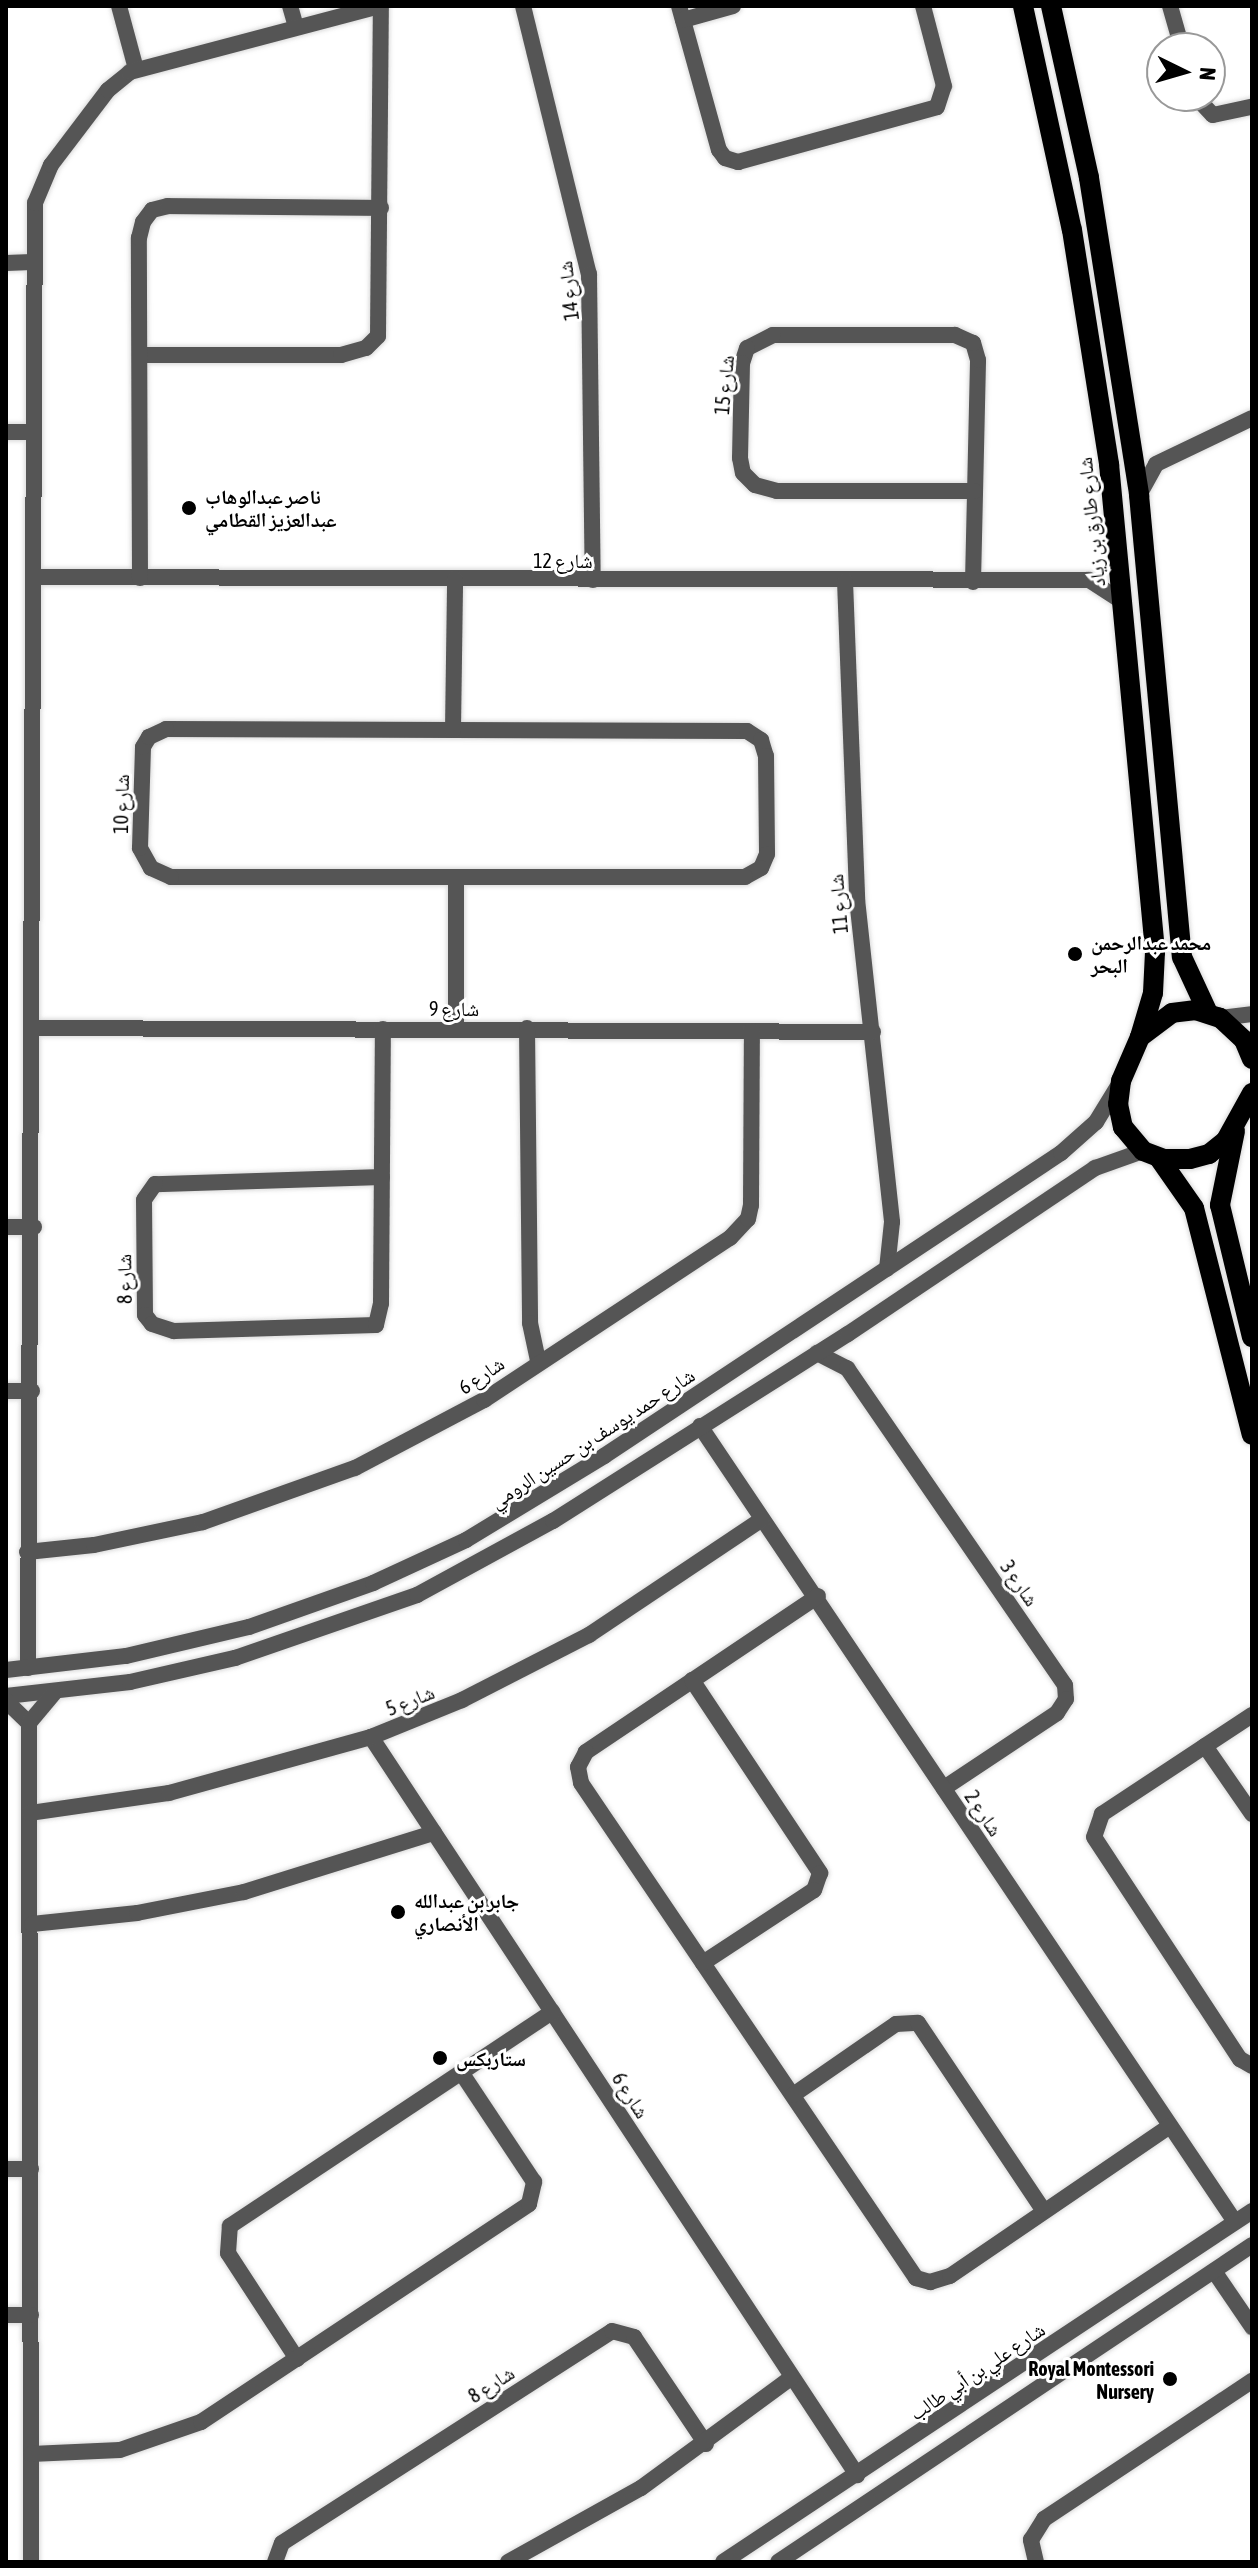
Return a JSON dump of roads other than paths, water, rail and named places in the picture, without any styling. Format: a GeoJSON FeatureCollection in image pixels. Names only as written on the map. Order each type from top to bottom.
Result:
{"type":"FeatureCollection","features":[{"type":"Feature","properties":{"kind":"main road","name":"شارع طارق بن زياد"},"geometry":{"type":"LineString","coordinates":[[1023,6],[1072,230],[1106,438],[1155,952],[1153,993],[1140,1037],[1121,1081]]}},
{"type":"Feature","properties":{"kind":"main road"},"geometry":{"type":"LineString","coordinates":[[1051,6],[1097,225],[1139,495],[1182,957],[1214,1015],[1244,1040],[1252,1059]]}},
{"type":"Feature","properties":{"kind":"main road"},"geometry":{"type":"LineString","coordinates":[[1072,230],[1086,237],[1097,225]]}},
{"type":"Feature","properties":{"kind":"main road"},"geometry":{"type":"LineString","coordinates":[[1140,1037],[1172,1013],[1214,1015]]}},
{"type":"Feature","properties":{"kind":"main road"},"geometry":{"type":"LineString","coordinates":[[1121,1081],[1120,1116],[1194,1208],[1252,1435]]}},
{"type":"Feature","properties":{"kind":"main road"},"geometry":{"type":"LineString","coordinates":[[1252,1093],[1236,1129],[1220,1205],[1252,1337]]}},
{"type":"Feature","properties":{"kind":"main road"},"geometry":{"type":"LineString","coordinates":[[1151,1155],[1209,1154],[1236,1129]]}},
{"type":"Feature","properties":{"kind":"street"},"geometry":{"type":"LineString","coordinates":[[119,6],[136,69]]}},
{"type":"Feature","properties":{"kind":"street"},"geometry":{"type":"LineString","coordinates":[[290,6],[296,27]]}},
{"type":"Feature","properties":{"kind":"street"},"geometry":{"type":"LineString","coordinates":[[28,1668],[35,1028],[36,577],[32,262],[35,203],[44,176],[108,90],[136,69],[380,6],[381,319],[378,336],[366,348],[341,355],[140,355]]}},
{"type":"Feature","properties":{"kind":"street","name":"شارع 14"},"geometry":{"type":"LineString","coordinates":[[523,6],[589,274],[593,580]]}},
{"type":"Feature","properties":{"kind":"street"},"geometry":{"type":"LineString","coordinates":[[733,6],[681,13],[719,150],[725,158],[738,162],[937,107],[944,86],[923,6]]}},
{"type":"Feature","properties":{"kind":"street"},"geometry":{"type":"LineString","coordinates":[[1170,6],[1177,32]]}},
{"type":"Feature","properties":{"kind":"street"},"geometry":{"type":"LineString","coordinates":[[1210,112],[1213,115],[1252,107]]}},
{"type":"Feature","properties":{"kind":"street"},"geometry":{"type":"LineString","coordinates":[[140,578],[139,238],[152,210],[168,206],[381,208]]}},
{"type":"Feature","properties":{"kind":"street"},"geometry":{"type":"LineString","coordinates":[[6,263],[32,262]]}},
{"type":"Feature","properties":{"kind":"street","name":"شارع 15"},"geometry":{"type":"LineString","coordinates":[[973,582],[978,354],[969,339],[955,335],[767,335],[747,348],[742,363],[740,458],[743,473],[755,485],[777,491],[974,491]]}},
{"type":"Feature","properties":{"kind":"street"},"geometry":{"type":"LineString","coordinates":[[1139,495],[1156,464],[1252,418]]}},
{"type":"Feature","properties":{"kind":"street"},"geometry":{"type":"LineString","coordinates":[[6,432],[34,432]]}},
{"type":"Feature","properties":{"kind":"street"},"geometry":{"type":"LineString","coordinates":[[1118,557],[1089,580],[1123,602]]}},
{"type":"Feature","properties":{"kind":"street","name":"شارع 12"},"geometry":{"type":"LineString","coordinates":[[36,577],[1089,580]]}},
{"type":"Feature","properties":{"kind":"street"},"geometry":{"type":"LineString","coordinates":[[453,730],[455,579]]}},
{"type":"Feature","properties":{"kind":"street","name":"شارع 11"},"geometry":{"type":"LineString","coordinates":[[845,581],[855,877],[892,1222],[887,1269]]}},
{"type":"Feature","properties":{"kind":"street","name":"شارع 10"},"geometry":{"type":"LineString","coordinates":[[160,730],[453,730],[747,731],[761,740],[766,756],[767,854],[752,875],[456,881],[178,878],[151,868],[140,848],[143,747],[160,730]]}},
{"type":"Feature","properties":{"kind":"street"},"geometry":{"type":"LineString","coordinates":[[456,881],[456,1028]]}},
{"type":"Feature","properties":{"kind":"street"},"geometry":{"type":"LineString","coordinates":[[1214,1015],[1252,1014]]}},
{"type":"Feature","properties":{"kind":"street","name":"شارع 9"},"geometry":{"type":"LineString","coordinates":[[35,1028],[873,1032]]}},
{"type":"Feature","properties":{"kind":"street"},"geometry":{"type":"LineString","coordinates":[[527,1028],[530,1323],[538,1361]]}},
{"type":"Feature","properties":{"kind":"street","name":"شارع 8"},"geometry":{"type":"LineString","coordinates":[[382,1177],[155,1184],[144,1200],[145,1315],[158,1327],[174,1331],[373,1326],[381,1311],[382,1177],[383,1029]]}},
{"type":"Feature","properties":{"kind":"street","name":"شارع 6"},"geometry":{"type":"LineString","coordinates":[[27,1552],[150,1535],[304,1490],[408,1442],[484,1400],[744,1226],[753,1191],[752,1031]]}},
{"type":"Feature","properties":{"kind":"street","name":"شارع حمد يوسف بن حسين الرومي"},"geometry":{"type":"LineString","coordinates":[[6,1670],[208,1639],[382,1579],[525,1507],[1001,1193],[1085,1133],[1121,1081]]}},
{"type":"Feature","properties":{"kind":"street"},"geometry":{"type":"LineString","coordinates":[[6,1699],[222,1662],[390,1606],[509,1547],[848,1334],[1095,1168],[1151,1155]]}},
{"type":"Feature","properties":{"kind":"street"},"geometry":{"type":"LineString","coordinates":[[1001,1193],[1016,1200],[1017,1219]]}},
{"type":"Feature","properties":{"kind":"street"},"geometry":{"type":"LineString","coordinates":[[892,1222],[907,1237],[927,1241]]}},
{"type":"Feature","properties":{"kind":"street"},"geometry":{"type":"LineString","coordinates":[[6,1227],[34,1227]]}},
{"type":"Feature","properties":{"kind":"street"},"geometry":{"type":"LineString","coordinates":[[847,1368],[848,1334]]}},
{"type":"Feature","properties":{"kind":"street","name":"شارع 3"},"geometry":{"type":"LineString","coordinates":[[817,1353],[847,1368],[1066,1690],[1057,1713],[944,1788]]}},
{"type":"Feature","properties":{"kind":"street"},"geometry":{"type":"LineString","coordinates":[[6,1391],[32,1391]]}},
{"type":"Feature","properties":{"kind":"street","name":"شارع 2"},"geometry":{"type":"LineString","coordinates":[[700,1426],[818,1596],[1235,2222]]}},
{"type":"Feature","properties":{"kind":"street","name":"شارع 5"},"geometry":{"type":"LineString","coordinates":[[30,1813],[101,1805],[238,1778],[371,1737],[475,1694],[589,1635],[762,1519]]}},
{"type":"Feature","properties":{"kind":"street"},"geometry":{"type":"LineString","coordinates":[[382,1579],[379,1595],[390,1606]]}},
{"type":"Feature","properties":{"kind":"street"},"geometry":{"type":"LineString","coordinates":[[348,1593],[357,1608],[357,1619]]}},
{"type":"Feature","properties":{"kind":"street"},"geometry":{"type":"LineString","coordinates":[[818,1596],[586,1752],[578,1773],[703,1963],[919,2280],[950,2276],[1170,2126]]}},
{"type":"Feature","properties":{"kind":"street"},"geometry":{"type":"LineString","coordinates":[[692,1680],[821,1877],[814,1890],[703,1963]]}},
{"type":"Feature","properties":{"kind":"street"},"geometry":{"type":"LineString","coordinates":[[31,2562],[32,1924],[29,1723],[55,1692]]}},
{"type":"Feature","properties":{"kind":"street"},"geometry":{"type":"LineString","coordinates":[[6,1699],[29,1723]]}},
{"type":"Feature","properties":{"kind":"street"},"geometry":{"type":"LineString","coordinates":[[1252,1715],[1102,1814],[1094,1837],[1240,2059],[1252,2066]]}},
{"type":"Feature","properties":{"kind":"street","name":"شارع 6"},"geometry":{"type":"LineString","coordinates":[[371,1737],[857,2475]]}},
{"type":"Feature","properties":{"kind":"street"},"geometry":{"type":"LineString","coordinates":[[1205,1746],[1252,1814]]}},
{"type":"Feature","properties":{"kind":"street"},"geometry":{"type":"LineString","coordinates":[[32,1924],[220,1898],[327,1870],[434,1833]]}},
{"type":"Feature","properties":{"kind":"street"},"geometry":{"type":"LineString","coordinates":[[297,2359],[228,2253],[230,2226],[552,2012]]}},
{"type":"Feature","properties":{"kind":"street"},"geometry":{"type":"LineString","coordinates":[[793,2095],[896,2024],[918,2023],[1043,2210]]}},
{"type":"Feature","properties":{"kind":"street"},"geometry":{"type":"LineString","coordinates":[[31,2454],[100,2453],[158,2440],[220,2412],[533,2199],[534,2182],[461,2072]]}},
{"type":"Feature","properties":{"kind":"street"},"geometry":{"type":"LineString","coordinates":[[6,2169],[31,2169]]}},
{"type":"Feature","properties":{"kind":"street","name":"شارع علي بن أبي طالب"},"geometry":{"type":"LineString","coordinates":[[723,2562],[1252,2211]]}},
{"type":"Feature","properties":{"kind":"street"},"geometry":{"type":"LineString","coordinates":[[778,2562],[1252,2245]]}},
{"type":"Feature","properties":{"kind":"street"},"geometry":{"type":"LineString","coordinates":[[1214,2271],[1252,2327]]}},
{"type":"Feature","properties":{"kind":"street"},"geometry":{"type":"LineString","coordinates":[[6,2315],[31,2315]]}},
{"type":"Feature","properties":{"kind":"street","name":"شارع 8"},"geometry":{"type":"LineString","coordinates":[[275,2562],[282,2543],[612,2331],[634,2337],[706,2444]]}},
{"type":"Feature","properties":{"kind":"street"},"geometry":{"type":"LineString","coordinates":[[1063,2337],[1061,2358],[1074,2365]]}},
{"type":"Feature","properties":{"kind":"street"},"geometry":{"type":"LineString","coordinates":[[1030,2359],[1041,2365],[1044,2383]]}},
{"type":"Feature","properties":{"kind":"street"},"geometry":{"type":"LineString","coordinates":[[508,2562],[607,2509],[706,2444],[792,2377]]}},
{"type":"Feature","properties":{"kind":"street"},"geometry":{"type":"LineString","coordinates":[[1036,2562],[1030,2543],[1044,2519],[1252,2381]]}},
{"type":"Feature","properties":{"kind":"place","name":"ناصر عبدالوهاب عبدالعزيز القطامي"},"geometry":{"type":"Point","coordinates":[189,508]}},
{"type":"Feature","properties":{"kind":"place","name":"محمد عبدالرحمن البحر"},"geometry":{"type":"Point","coordinates":[1075,954]}},
{"type":"Feature","properties":{"kind":"place","name":"جابر بن عبدالله الأنصاري"},"geometry":{"type":"Point","coordinates":[398,1912]}},
{"type":"Feature","properties":{"kind":"place","name":"ستاربكس"},"geometry":{"type":"Point","coordinates":[440,2058]}},
{"type":"Feature","properties":{"kind":"place","name":"Royal Montessori Nursery"},"geometry":{"type":"Point","coordinates":[1170,2379]}}]}
